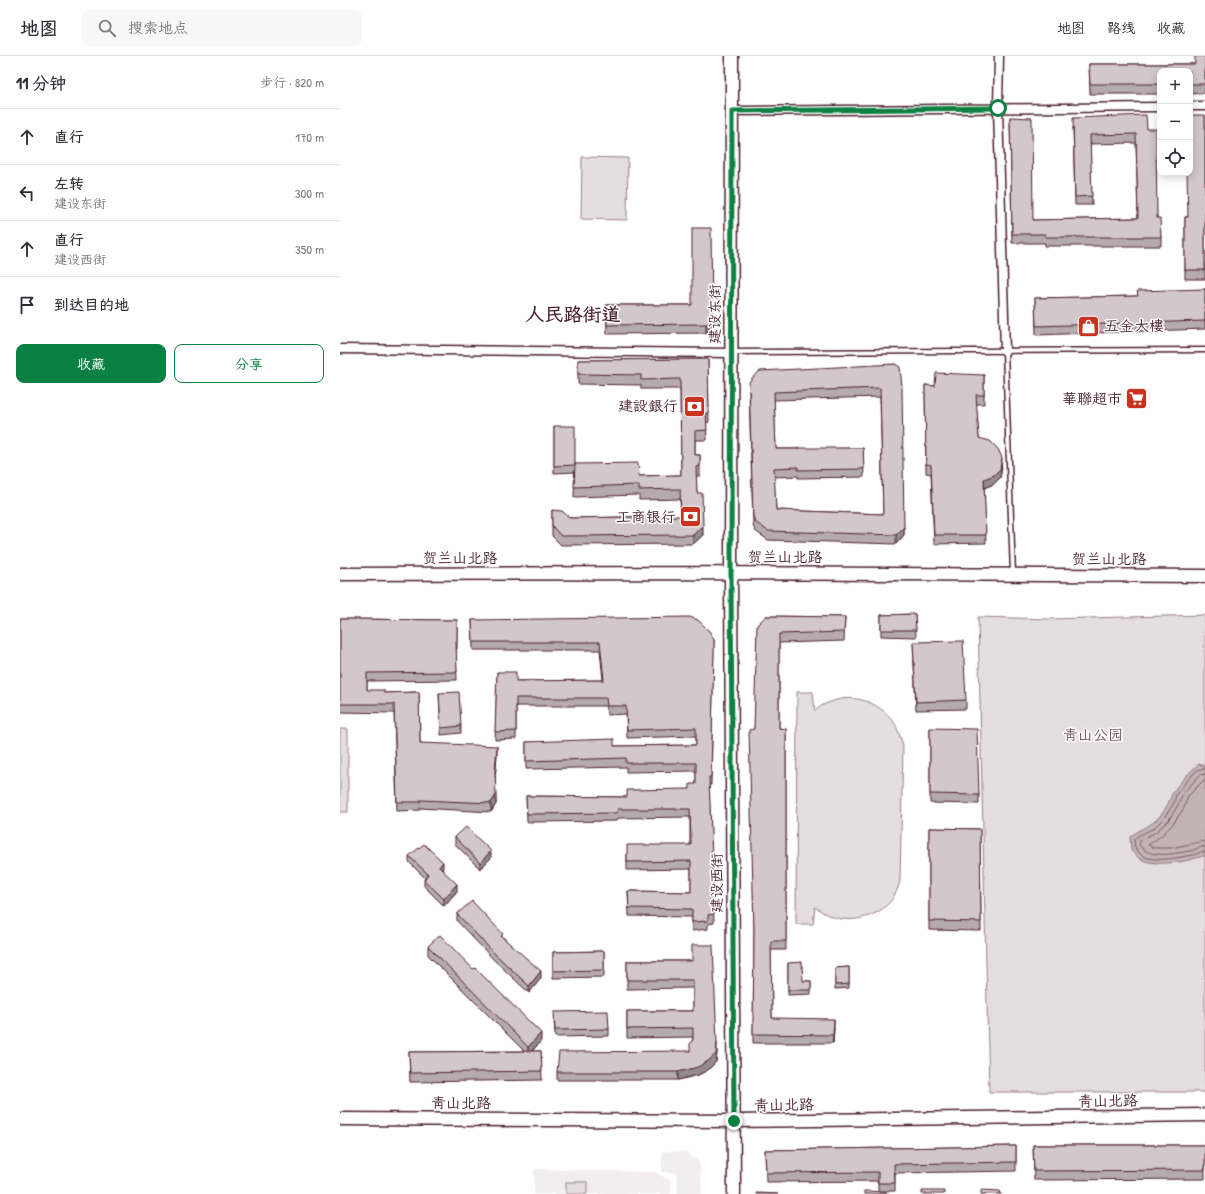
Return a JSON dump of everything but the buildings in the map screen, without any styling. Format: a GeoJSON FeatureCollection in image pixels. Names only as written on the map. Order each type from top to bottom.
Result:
{"type":"FeatureCollection","features":[{"type":"Feature","properties":{"kind":"main road","name":"建设东街"},"geometry":{"type":"LineString","coordinates":[[731,573],[732,56]]}},
{"type":"Feature","properties":{"kind":"main road","name":"贺兰山北路"},"geometry":{"type":"LineString","coordinates":[[340,574],[731,573],[1205,576]]}},
{"type":"Feature","properties":{"kind":"main road","name":"建设西街"},"geometry":{"type":"LineString","coordinates":[[731,573],[734,1194]]}},
{"type":"Feature","properties":{"kind":"main road","name":"青山北路"},"geometry":{"type":"LineString","coordinates":[[340,1118],[734,1121],[1205,1116]]}},
{"type":"Feature","properties":{"kind":"street"},"geometry":{"type":"LineString","coordinates":[[998,56],[998,108],[1005,351]]}},
{"type":"Feature","properties":{"kind":"street"},"geometry":{"type":"LineString","coordinates":[[1193,106],[1205,106]]}},
{"type":"Feature","properties":{"kind":"street"},"geometry":{"type":"LineString","coordinates":[[732,111],[1157,107]]}},
{"type":"Feature","properties":{"kind":"street"},"geometry":{"type":"LineString","coordinates":[[340,349],[731,352]]}},
{"type":"Feature","properties":{"kind":"lane"},"geometry":{"type":"LineString","coordinates":[[731,352],[1205,350]]}},
{"type":"Feature","properties":{"kind":"lane"},"geometry":{"type":"LineString","coordinates":[[1005,351],[1013,575]]}},
{"type":"Feature","properties":{"kind":"shaded area"},"geometry":{"type":"Polygon","coordinates":[[[662,1151],[687,1152],[689,1156],[697,1159],[700,1164],[702,1194],[678,1194],[677,1173],[662,1172],[662,1151]]]}},
{"type":"Feature","properties":{"kind":"shaded area"},"geometry":{"type":"Polygon","coordinates":[[[534,1169],[655,1172],[671,1181],[671,1194],[534,1194],[534,1169]]]}},
{"type":"Feature","properties":{"kind":"green space"},"geometry":{"type":"Polygon","coordinates":[[[582,157],[628,158],[627,220],[581,219],[582,157]]]}},
{"type":"Feature","properties":{"kind":"green space","name":"青山公园"},"geometry":{"type":"Polygon","coordinates":[[[1205,615],[1205,1092],[989,1092],[978,617],[1048,619],[1205,615]]]}},
{"type":"Feature","properties":{"kind":"green space"},"geometry":{"type":"Polygon","coordinates":[[[797,692],[813,692],[815,711],[821,706],[846,698],[864,700],[872,704],[888,715],[894,722],[903,745],[900,881],[893,898],[889,903],[876,913],[868,916],[852,919],[836,918],[815,907],[813,924],[796,924],[797,692]]]}},
{"type":"Feature","properties":{"kind":"green space"},"geometry":{"type":"Polygon","coordinates":[[[340,729],[348,729],[348,812],[340,812],[340,729]]]}},
{"type":"Feature","properties":{"kind":"green space"},"geometry":{"type":"Polygon","coordinates":[[[566,1182],[587,1182],[587,1194],[566,1194],[566,1182]]]}},
{"type":"Feature","properties":{"kind":"water"},"geometry":{"type":"Polygon","coordinates":[[[1199,764],[1205,766],[1205,856],[1181,862],[1166,863],[1152,863],[1140,859],[1131,851],[1130,837],[1157,819],[1166,808],[1177,787],[1199,764]]]}},
{"type":"Feature","properties":{"kind":"place","name":"五金大樓"},"geometry":{"type":"Point","coordinates":[1089,326]}},
{"type":"Feature","properties":{"kind":"place","name":"華聯超市"},"geometry":{"type":"Point","coordinates":[1137,399]}},
{"type":"Feature","properties":{"kind":"place","name":"建設銀行"},"geometry":{"type":"Point","coordinates":[694,406]}},
{"type":"Feature","properties":{"kind":"place","name":"工商银行"},"geometry":{"type":"Point","coordinates":[691,517]}},
{"type":"Feature","properties":{"kind":"district","name":"人民路街道"},"geometry":{"type":"Point","coordinates":[573,314]}},
{"type":"Feature","properties":{"kind":"route"},"geometry":{"type":"LineString","coordinates":[[734,1121],[731,573],[732,111],[998,108]]}}]}
